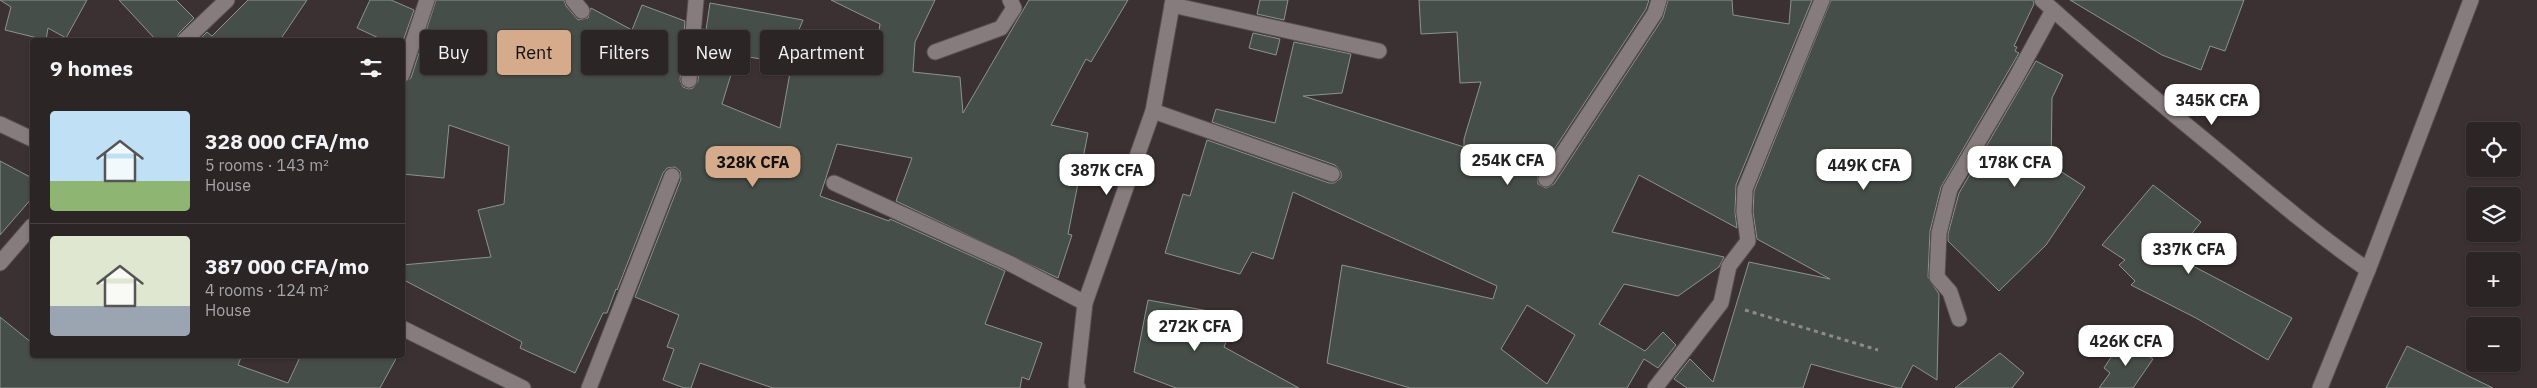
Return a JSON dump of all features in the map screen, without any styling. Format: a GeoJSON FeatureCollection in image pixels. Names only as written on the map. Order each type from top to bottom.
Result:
{"type":"FeatureCollection","features":[{"type":"Feature","properties":{"kind":"street"},"geometry":{"type":"LineString","coordinates":[[187,38],[226,0]]}},
{"type":"Feature","properties":{"kind":"street"},"geometry":{"type":"LineString","coordinates":[[405,66],[427,0]]}},
{"type":"Feature","properties":{"kind":"street"},"geometry":{"type":"LineString","coordinates":[[690,80],[696,0]]}},
{"type":"Feature","properties":{"kind":"street"},"geometry":{"type":"LineString","coordinates":[[935,52],[1001,28],[1014,8],[1010,0]]}},
{"type":"Feature","properties":{"kind":"street"},"geometry":{"type":"LineString","coordinates":[[1546,178],[1655,13],[1659,0]]}},
{"type":"Feature","properties":{"kind":"street"},"geometry":{"type":"LineString","coordinates":[[1655,388],[1721,303],[1729,266],[1748,241],[1744,212],[1745,189],[1822,0]]}},
{"type":"Feature","properties":{"kind":"street"},"geometry":{"type":"LineString","coordinates":[[2320,388],[2368,270],[2471,0]]}},
{"type":"Feature","properties":{"kind":"street"},"geometry":{"type":"LineString","coordinates":[[1078,388],[1076,385],[1085,303],[1152,111],[1172,3],[1379,50]]}},
{"type":"Feature","properties":{"kind":"street"},"geometry":{"type":"LineString","coordinates":[[1959,319],[1950,292],[1937,277],[1939,232],[1950,189],[2014,82],[2047,5],[2078,34],[2323,238],[2368,270]]}},
{"type":"Feature","properties":{"kind":"street"},"geometry":{"type":"LineString","coordinates":[[1152,111],[1332,174]]}},
{"type":"Feature","properties":{"kind":"street"},"geometry":{"type":"LineString","coordinates":[[0,124],[30,139]]}},
{"type":"Feature","properties":{"kind":"street"},"geometry":{"type":"LineString","coordinates":[[590,388],[672,176]]}},
{"type":"Feature","properties":{"kind":"street"},"geometry":{"type":"LineString","coordinates":[[834,183],[1009,263],[1085,303]]}},
{"type":"Feature","properties":{"kind":"street"},"geometry":{"type":"LineString","coordinates":[[0,263],[30,228]]}},
{"type":"Feature","properties":{"kind":"street"},"geometry":{"type":"LineString","coordinates":[[405,329],[523,388]]}},
{"type":"Feature","properties":{"kind":"path"},"geometry":{"type":"LineString","coordinates":[[1721,303],[1878,350]]}},
{"type":"Feature","properties":{"kind":"building"},"geometry":{"type":"Polygon","coordinates":[[[0,0],[87,0],[66,38],[48,28],[46,38],[38,38],[5,30],[11,7],[0,0]]]}},
{"type":"Feature","properties":{"kind":"building"},"geometry":{"type":"Polygon","coordinates":[[[119,0],[176,0],[194,18],[179,33],[177,38],[154,38],[119,0]]]}},
{"type":"Feature","properties":{"kind":"building"},"geometry":{"type":"Polygon","coordinates":[[[248,0],[307,0],[281,38],[201,38],[207,32],[212,36],[248,0]]]}},
{"type":"Feature","properties":{"kind":"building"},"geometry":{"type":"Polygon","coordinates":[[[370,0],[391,0],[414,10],[404,38],[379,38],[357,28],[370,0]]]}},
{"type":"Feature","properties":{"kind":"building"},"geometry":{"type":"Polygon","coordinates":[[[436,0],[564,0],[566,6],[578,20],[588,18],[591,8],[632,30],[642,5],[685,21],[684,30],[678,30],[678,75],[680,75],[683,87],[693,88],[698,81],[699,75],[731,75],[722,104],[780,128],[790,75],[883,75],[883,30],[879,30],[880,24],[831,0],[935,0],[915,42],[913,72],[960,77],[963,113],[1029,0],[1128,0],[1091,62],[1086,59],[1051,125],[1088,133],[1068,234],[1072,235],[1058,278],[896,201],[912,158],[837,144],[820,196],[889,221],[890,219],[1005,271],[985,324],[1042,343],[1029,380],[1022,377],[1020,388],[773,388],[700,363],[691,388],[684,388],[663,380],[674,349],[667,347],[679,315],[635,297],[681,179],[680,171],[675,167],[667,168],[663,173],[607,313],[603,313],[575,373],[520,348],[522,342],[405,281],[405,265],[491,257],[478,210],[504,204],[509,146],[449,125],[444,178],[405,174],[405,82],[411,78],[420,50],[420,75],[487,75],[487,30],[426,30],[436,0]]]}},
{"type":"Feature","properties":{"kind":"building"},"geometry":{"type":"Polygon","coordinates":[[[1260,0],[1288,0],[1284,20],[1257,14],[1260,0]]]}},
{"type":"Feature","properties":{"kind":"building"},"geometry":{"type":"Polygon","coordinates":[[[1419,0],[1649,0],[1646,9],[1538,174],[1538,184],[1546,188],[1554,184],[1663,18],[1668,0],[1732,0],[1733,15],[1789,24],[1791,0],[1812,0],[1736,185],[1735,212],[1737,228],[1639,175],[1612,232],[1724,257],[1719,267],[1678,296],[1624,284],[1599,324],[1645,351],[1663,332],[1676,345],[1658,368],[1644,359],[1627,388],[1410,388],[1327,363],[1342,265],[1493,299],[1497,286],[1293,192],[1273,259],[1252,252],[1240,274],[1165,253],[1183,194],[1190,196],[1207,140],[1329,183],[1334,183],[1341,178],[1341,172],[1335,165],[1212,122],[1216,109],[1275,123],[1294,42],[1351,54],[1342,93],[1303,96],[1464,147],[1464,139],[1481,82],[1460,83],[1457,32],[1421,34],[1419,0]],[[1527,305],[1501,349],[1547,384],[1575,335],[1527,305]]]}},
{"type":"Feature","properties":{"kind":"building"},"geometry":{"type":"Polygon","coordinates":[[[1831,0],[2033,0],[2034,4],[2014,46],[2017,47],[2015,51],[2019,53],[1941,187],[1930,231],[1928,277],[1939,294],[1937,380],[1913,365],[1901,388],[1898,388],[1811,364],[1803,388],[1687,388],[1674,379],[1690,359],[1713,382],[1749,262],[1830,279],[1757,239],[1753,212],[1754,191],[1831,0]]]}},
{"type":"Feature","properties":{"kind":"building"},"geometry":{"type":"Polygon","coordinates":[[[2070,0],[2244,0],[2225,51],[2210,46],[2201,70],[2162,55],[2070,0]]]}},
{"type":"Feature","properties":{"kind":"building"},"geometry":{"type":"Polygon","coordinates":[[[710,3],[803,20],[799,30],[760,30],[760,59],[750,57],[750,30],[706,30],[710,3]]]}},
{"type":"Feature","properties":{"kind":"building"},"geometry":{"type":"Polygon","coordinates":[[[1253,33],[1280,39],[1276,55],[1249,48],[1253,33]]]}},
{"type":"Feature","properties":{"kind":"building"},"geometry":{"type":"Polygon","coordinates":[[[2036,61],[2063,75],[2052,98],[2051,165],[2085,187],[2046,245],[1999,291],[1948,241],[1948,234],[1959,193],[2036,61]]]}},
{"type":"Feature","properties":{"kind":"building"},"geometry":{"type":"Polygon","coordinates":[[[0,161],[30,177],[30,200],[0,235],[0,161]]]}},
{"type":"Feature","properties":{"kind":"building"},"geometry":{"type":"Polygon","coordinates":[[[2153,185],[2201,222],[2174,256],[2292,318],[2268,360],[2196,318],[2131,285],[2135,281],[2119,265],[2125,260],[2102,245],[2153,185]]]}},
{"type":"Feature","properties":{"kind":"building"},"geometry":{"type":"Polygon","coordinates":[[[1148,300],[1225,314],[1221,325],[1231,329],[1224,347],[1299,388],[1176,388],[1134,372],[1148,300]]]}},
{"type":"Feature","properties":{"kind":"building"},"geometry":{"type":"Polygon","coordinates":[[[0,317],[30,341],[30,358],[241,358],[238,365],[288,383],[300,358],[396,358],[380,388],[0,388],[0,317]]]}},
{"type":"Feature","properties":{"kind":"building"},"geometry":{"type":"Polygon","coordinates":[[[2123,339],[2153,359],[2133,388],[2099,388],[2110,373],[2104,368],[2123,339]]]}},
{"type":"Feature","properties":{"kind":"building"},"geometry":{"type":"Polygon","coordinates":[[[2407,346],[2493,388],[2386,388],[2407,346]]]}},
{"type":"Feature","properties":{"kind":"building"},"geometry":{"type":"Polygon","coordinates":[[[2000,353],[2024,373],[2012,388],[1955,388],[2000,353]]]}}]}
